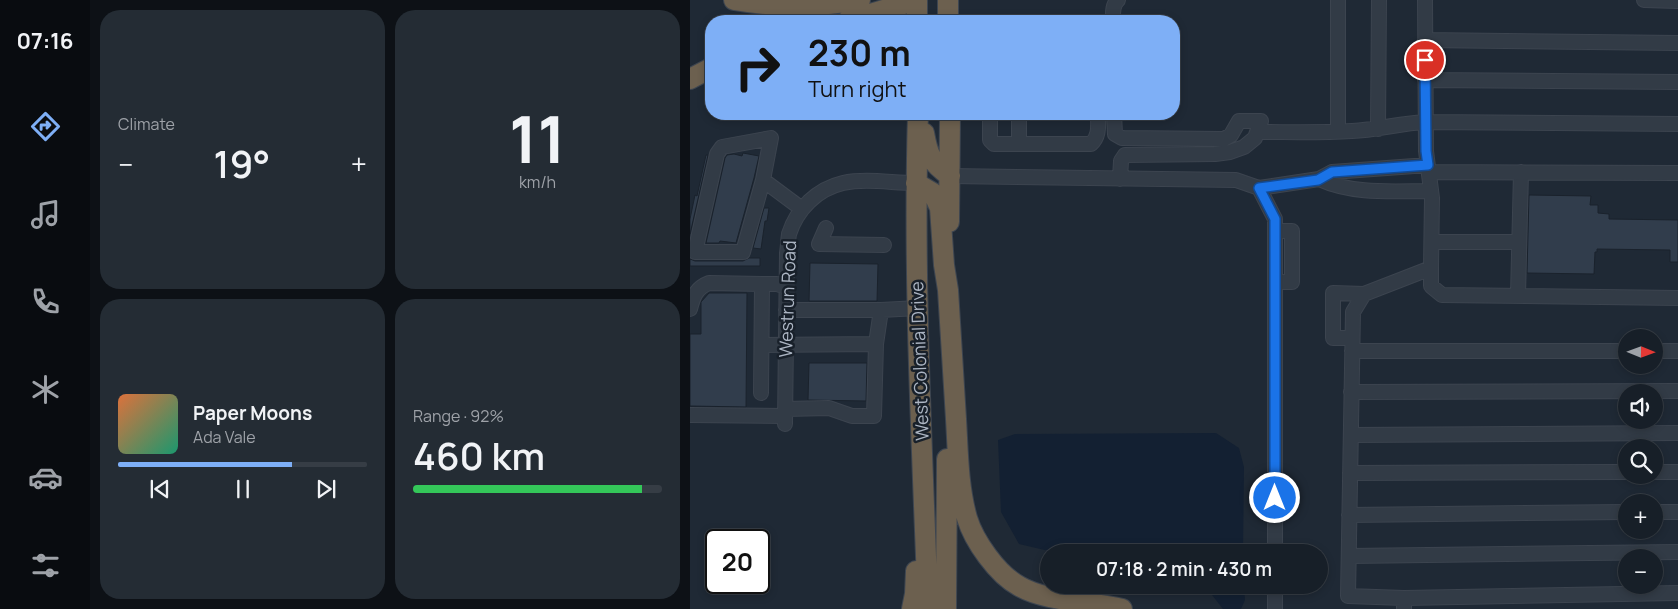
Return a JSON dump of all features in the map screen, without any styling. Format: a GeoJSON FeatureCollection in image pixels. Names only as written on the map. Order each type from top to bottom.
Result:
{"type":"FeatureCollection","features":[{"type":"Feature","properties":{"kind":"highway"},"geometry":{"type":"LineString","coordinates":[[734,0],[754,4],[798,5],[860,0]]}},
{"type":"Feature","properties":{"kind":"highway"},"geometry":{"type":"LineString","coordinates":[[868,15],[917,0],[917,15]]}},
{"type":"Feature","properties":{"kind":"highway"},"geometry":{"type":"LineString","coordinates":[[948,0],[948,15]]}},
{"type":"Feature","properties":{"kind":"highway"},"geometry":{"type":"LineString","coordinates":[[690,79],[705,71]]}},
{"type":"Feature","properties":{"kind":"highway","name":"West Colonial Drive"},"geometry":{"type":"LineString","coordinates":[[919,120],[916,183],[918,308],[928,609]]}},
{"type":"Feature","properties":{"kind":"highway"},"geometry":{"type":"LineString","coordinates":[[920,120],[927,152],[935,165],[950,176]]}},
{"type":"Feature","properties":{"kind":"highway","name":"West Colonial Drive"},"geometry":{"type":"LineString","coordinates":[[946,609],[950,120]]}},
{"type":"Feature","properties":{"kind":"highway"},"geometry":{"type":"LineString","coordinates":[[916,183],[933,193],[940,208],[944,265],[948,290],[958,461],[967,518],[973,534],[992,562],[1006,577],[1020,587],[1040,594],[1122,609]]}},
{"type":"Feature","properties":{"kind":"highway"},"geometry":{"type":"LineString","coordinates":[[912,609],[916,575],[911,425],[919,355]]}},
{"type":"Feature","properties":{"kind":"street"},"geometry":{"type":"LineString","coordinates":[[1113,15],[1115,3],[1118,0]]}},
{"type":"Feature","properties":{"kind":"street"},"geometry":{"type":"LineString","coordinates":[[1338,0],[1338,131]]}},
{"type":"Feature","properties":{"kind":"street"},"geometry":{"type":"LineString","coordinates":[[1378,129],[1379,0]]}},
{"type":"Feature","properties":{"kind":"street"},"geometry":{"type":"LineString","coordinates":[[1425,0],[1426,122],[1431,191],[1431,286],[1442,295],[1678,298]]}},
{"type":"Feature","properties":{"kind":"street"},"geometry":{"type":"LineString","coordinates":[[1644,0],[1678,1]]}},
{"type":"Feature","properties":{"kind":"street"},"geometry":{"type":"LineString","coordinates":[[1425,40],[1678,43]]}},
{"type":"Feature","properties":{"kind":"street"},"geometry":{"type":"LineString","coordinates":[[1425,80],[1678,82]]}},
{"type":"Feature","properties":{"kind":"street"},"geometry":{"type":"LineString","coordinates":[[990,120],[990,140],[994,144],[1091,144],[1094,142],[1098,131],[1098,120]]}},
{"type":"Feature","properties":{"kind":"street"},"geometry":{"type":"LineString","coordinates":[[1016,144],[1019,139],[1019,120]]}},
{"type":"Feature","properties":{"kind":"street"},"geometry":{"type":"LineString","coordinates":[[1115,120],[1116,134],[1122,138],[1224,139],[1232,135],[1239,121],[1261,121],[1259,132],[1255,138],[1244,147],[1223,153],[1129,154],[1123,157],[1121,161],[1120,179]]}},
{"type":"Feature","properties":{"kind":"street"},"geometry":{"type":"LineString","coordinates":[[1259,132],[1378,129],[1406,123],[1426,122],[1678,124]]}},
{"type":"Feature","properties":{"kind":"street"},"geometry":{"type":"LineString","coordinates":[[771,138],[763,180],[743,252],[695,252],[717,154],[722,147],[771,138]]}},
{"type":"Feature","properties":{"kind":"street"},"geometry":{"type":"LineString","coordinates":[[950,176],[1236,180],[1259,188],[1318,180],[1332,172],[1428,169],[1520,172],[1678,173]]}},
{"type":"Feature","properties":{"kind":"street"},"geometry":{"type":"LineString","coordinates":[[1518,296],[1520,172]]}},
{"type":"Feature","properties":{"kind":"street"},"geometry":{"type":"LineString","coordinates":[[763,180],[802,209]]}},
{"type":"Feature","properties":{"kind":"street"},"geometry":{"type":"LineString","coordinates":[[1318,180],[1354,191],[1431,191]]}},
{"type":"Feature","properties":{"kind":"street","name":"Westrun Road"},"geometry":{"type":"LineString","coordinates":[[785,416],[787,253],[789,234],[796,218],[808,201],[828,188],[843,183],[916,183]]}},
{"type":"Feature","properties":{"kind":"street"},"geometry":{"type":"LineString","coordinates":[[1259,188],[1275,219],[1275,544]]}},
{"type":"Feature","properties":{"kind":"street"},"geometry":{"type":"LineString","coordinates":[[826,228],[819,244],[884,245]]}},
{"type":"Feature","properties":{"kind":"street"},"geometry":{"type":"LineString","coordinates":[[1432,242],[1519,242]]}},
{"type":"Feature","properties":{"kind":"street"},"geometry":{"type":"LineString","coordinates":[[1431,268],[1364,294],[1333,293],[1333,338],[1352,345],[1618,351]]}},
{"type":"Feature","properties":{"kind":"street"},"geometry":{"type":"LineString","coordinates":[[690,310],[698,288],[709,283],[777,284],[786,287]]}},
{"type":"Feature","properties":{"kind":"street"},"geometry":{"type":"LineString","coordinates":[[761,393],[762,284]]}},
{"type":"Feature","properties":{"kind":"street"},"geometry":{"type":"LineString","coordinates":[[1364,294],[1352,312],[1348,596],[1404,603],[1678,593]]}},
{"type":"Feature","properties":{"kind":"street"},"geometry":{"type":"LineString","coordinates":[[786,310],[918,308]]}},
{"type":"Feature","properties":{"kind":"street"},"geometry":{"type":"LineString","coordinates":[[690,415],[785,416],[829,408],[852,416],[874,416],[876,344],[881,310]]}},
{"type":"Feature","properties":{"kind":"street"},"geometry":{"type":"LineString","coordinates":[[762,345],[876,344]]}},
{"type":"Feature","properties":{"kind":"street"},"geometry":{"type":"LineString","coordinates":[[1663,351],[1678,351]]}},
{"type":"Feature","properties":{"kind":"street"},"geometry":{"type":"LineString","coordinates":[[1351,392],[1678,391]]}},
{"type":"Feature","properties":{"kind":"street"},"geometry":{"type":"LineString","coordinates":[[1351,434],[1678,433]]}},
{"type":"Feature","properties":{"kind":"street"},"geometry":{"type":"LineString","coordinates":[[1350,473],[1618,472]]}},
{"type":"Feature","properties":{"kind":"street"},"geometry":{"type":"LineString","coordinates":[[1663,472],[1678,472]]}},
{"type":"Feature","properties":{"kind":"street"},"geometry":{"type":"LineString","coordinates":[[1350,515],[1618,512]]}},
{"type":"Feature","properties":{"kind":"street"},"geometry":{"type":"LineString","coordinates":[[1663,512],[1678,512]]}},
{"type":"Feature","properties":{"kind":"street"},"geometry":{"type":"LineString","coordinates":[[1349,556],[1678,552]]}},
{"type":"Feature","properties":{"kind":"street"},"geometry":{"type":"LineString","coordinates":[[1275,594],[1275,609]]}},
{"type":"Feature","properties":{"kind":"water"},"geometry":{"type":"Polygon","coordinates":[[[1216,433],[1239,448],[1244,467],[1243,544],[1040,544],[1040,549],[1019,544],[1001,512],[998,440],[1015,434],[1216,433]]]}},
{"type":"Feature","properties":{"kind":"water"},"geometry":{"type":"Polygon","coordinates":[[[1210,594],[1245,594],[1245,600],[1241,609],[1223,609],[1210,594]]]}},
{"type":"Feature","properties":{"kind":"building"},"geometry":{"type":"Polygon","coordinates":[[[743,153],[759,156],[736,243],[720,241],[719,243],[706,243],[725,158],[727,155],[734,154],[742,156],[743,153]]]}},
{"type":"Feature","properties":{"kind":"building"},"geometry":{"type":"Polygon","coordinates":[[[706,155],[708,155],[690,234],[690,219],[706,155]]]}},
{"type":"Feature","properties":{"kind":"building"},"geometry":{"type":"Polygon","coordinates":[[[1529,195],[1591,196],[1590,205],[1598,205],[1598,213],[1609,214],[1609,219],[1678,220],[1678,262],[1670,262],[1670,250],[1597,249],[1597,252],[1595,252],[1594,274],[1527,273],[1529,195]]]}},
{"type":"Feature","properties":{"kind":"building"},"geometry":{"type":"Polygon","coordinates":[[[764,208],[769,208],[761,249],[753,248],[764,208]]]}},
{"type":"Feature","properties":{"kind":"building"},"geometry":{"type":"Polygon","coordinates":[[[749,258],[760,258],[760,266],[690,266],[690,259],[695,261],[743,261],[749,258]]]}},
{"type":"Feature","properties":{"kind":"building"},"geometry":{"type":"Polygon","coordinates":[[[810,263],[878,264],[877,301],[809,301],[810,263]]]}},
{"type":"Feature","properties":{"kind":"building"},"geometry":{"type":"Polygon","coordinates":[[[709,293],[747,293],[746,407],[690,406],[690,334],[701,334],[701,302],[709,293]]]}},
{"type":"Feature","properties":{"kind":"building"},"geometry":{"type":"Polygon","coordinates":[[[809,363],[867,363],[866,401],[808,400],[809,363]]]}},
{"type":"Feature","properties":{"kind":"route"},"geometry":{"type":"LineString","coordinates":[[1275,498],[1275,219],[1259,188],[1318,180],[1332,172],[1428,165],[1426,151],[1425,60]]}}]}
